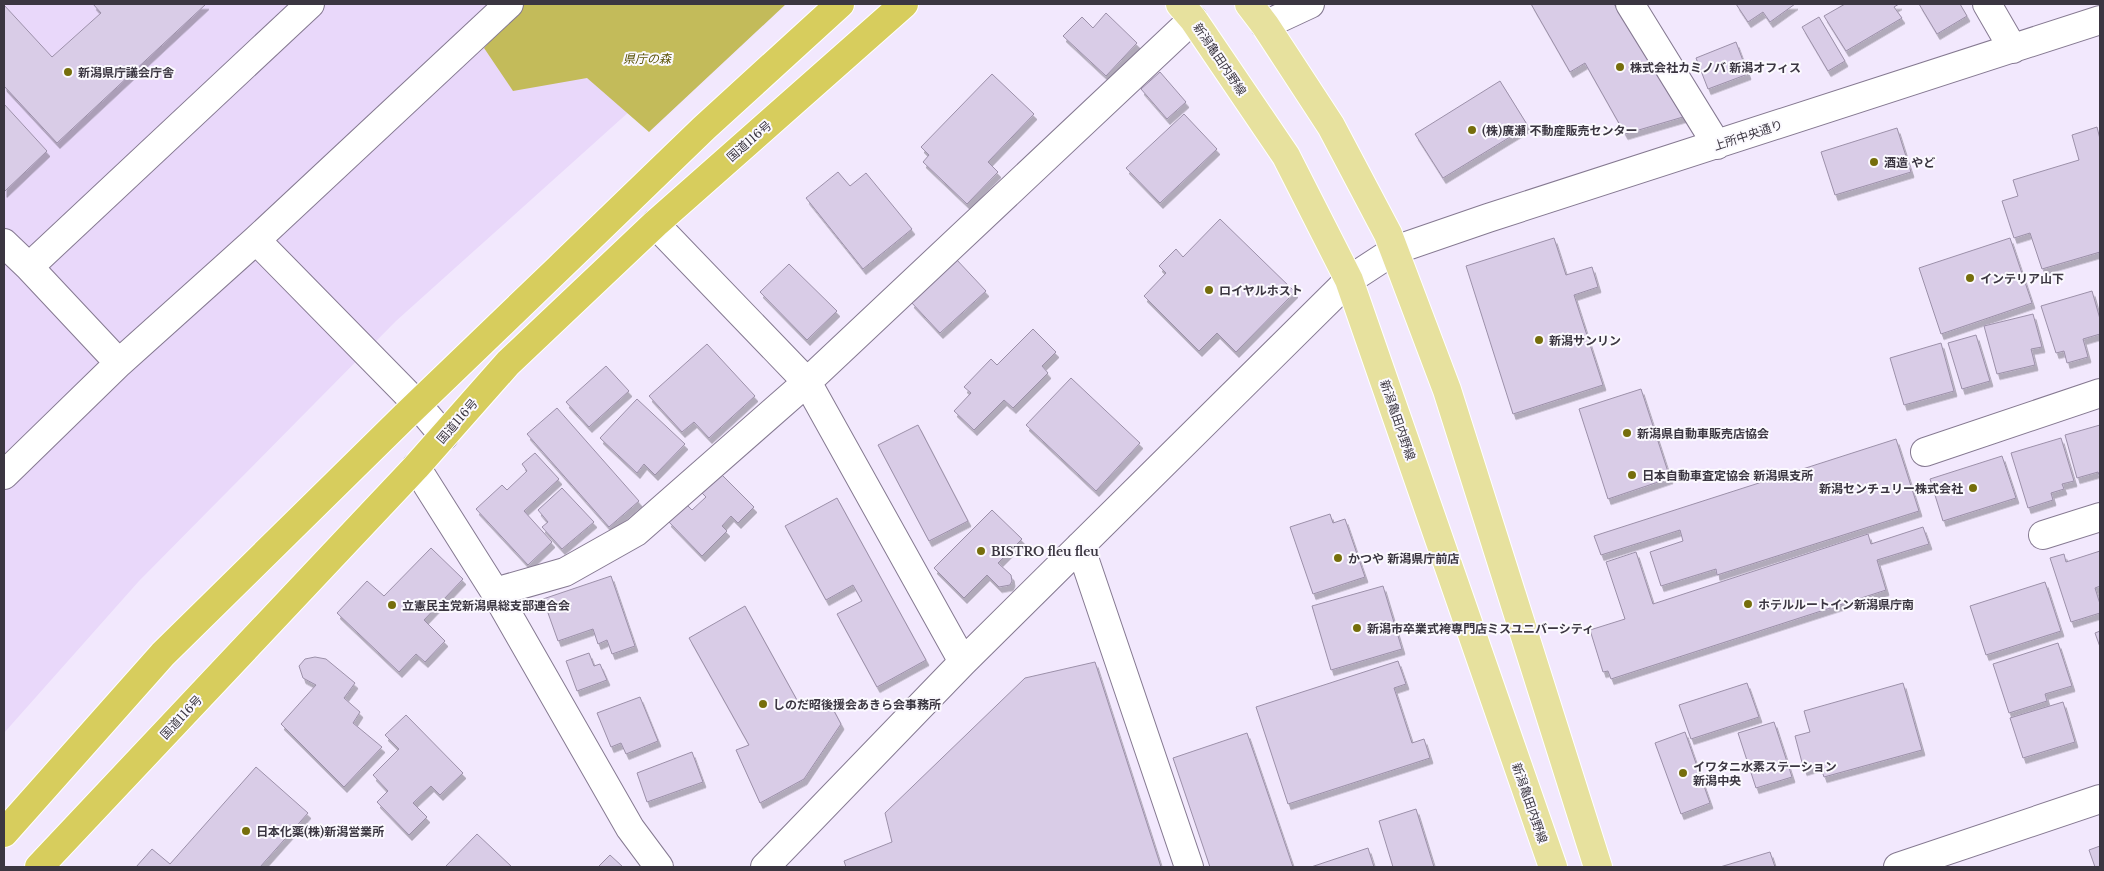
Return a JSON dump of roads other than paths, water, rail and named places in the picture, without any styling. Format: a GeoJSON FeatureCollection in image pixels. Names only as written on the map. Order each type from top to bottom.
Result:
{"type":"FeatureCollection","features":[{"type":"Feature","properties":{"kind":"highway"},"geometry":{"type":"LineString","coordinates":[[4,833],[163,654],[417,404],[697,135],[840,4]]}},
{"type":"Feature","properties":{"kind":"highway","name":"国道116号"},"geometry":{"type":"LineString","coordinates":[[39,867],[416,467],[508,363],[655,224],[904,4]]}},
{"type":"Feature","properties":{"kind":"main road"},"geometry":{"type":"LineString","coordinates":[[1249,4],[1265,25],[1331,126],[1395,250],[1447,390],[1598,867]]}},
{"type":"Feature","properties":{"kind":"main road","name":"新潟亀田内野線"},"geometry":{"type":"LineString","coordinates":[[1186,11],[1286,156],[1350,280],[1553,867]]}},
{"type":"Feature","properties":{"kind":"street"},"geometry":{"type":"LineString","coordinates":[[29,267],[310,4]]}},
{"type":"Feature","properties":{"kind":"street"},"geometry":{"type":"LineString","coordinates":[[4,475],[119,363],[256,240],[509,4]]}},
{"type":"Feature","properties":{"kind":"street"},"geometry":{"type":"LineString","coordinates":[[1265,25],[1310,4]]}},
{"type":"Feature","properties":{"kind":"street"},"geometry":{"type":"LineString","coordinates":[[1630,4],[1717,145]]}},
{"type":"Feature","properties":{"kind":"street"},"geometry":{"type":"LineString","coordinates":[[1987,4],[2013,49]]}},
{"type":"Feature","properties":{"kind":"street"},"geometry":{"type":"LineString","coordinates":[[495,592],[565,572],[636,532],[807,382],[1186,11]]}},
{"type":"Feature","properties":{"kind":"street","name":"上所中央通り"},"geometry":{"type":"LineString","coordinates":[[765,867],[963,662],[1350,280],[1395,250],[1488,218],[2100,20]]}},
{"type":"Feature","properties":{"kind":"street"},"geometry":{"type":"LineString","coordinates":[[655,224],[807,382],[963,662]]}},
{"type":"Feature","properties":{"kind":"street"},"geometry":{"type":"LineString","coordinates":[[256,240],[417,404],[444,436]]}},
{"type":"Feature","properties":{"kind":"street"},"geometry":{"type":"LineString","coordinates":[[4,243],[119,363]]}},
{"type":"Feature","properties":{"kind":"street"},"geometry":{"type":"LineString","coordinates":[[1925,452],[2100,393]]}},
{"type":"Feature","properties":{"kind":"street"},"geometry":{"type":"LineString","coordinates":[[416,467],[495,592],[630,828],[659,867]]}},
{"type":"Feature","properties":{"kind":"street"},"geometry":{"type":"LineString","coordinates":[[2043,535],[2100,517]]}},
{"type":"Feature","properties":{"kind":"street"},"geometry":{"type":"LineString","coordinates":[[1080,546],[1189,867]]}},
{"type":"Feature","properties":{"kind":"street"},"geometry":{"type":"LineString","coordinates":[[1898,867],[2100,799]]}},
{"type":"Feature","properties":{"kind":"place","name":"株式会社カミノバ 新潟オフィス"},"geometry":{"type":"Point","coordinates":[1620,67]}},
{"type":"Feature","properties":{"kind":"place","name":"新潟県庁議会庁舎"},"geometry":{"type":"Point","coordinates":[68,72]}},
{"type":"Feature","properties":{"kind":"place","name":"(株)廣瀬 不動産販売センター"},"geometry":{"type":"Point","coordinates":[1472,130]}},
{"type":"Feature","properties":{"kind":"place","name":"酒造 やど"},"geometry":{"type":"Point","coordinates":[1874,162]}},
{"type":"Feature","properties":{"kind":"place","name":"インテリア山下"},"geometry":{"type":"Point","coordinates":[1970,278]}},
{"type":"Feature","properties":{"kind":"place","name":"ロイヤルホスト"},"geometry":{"type":"Point","coordinates":[1209,290]}},
{"type":"Feature","properties":{"kind":"place","name":"新潟サンリン"},"geometry":{"type":"Point","coordinates":[1539,340]}},
{"type":"Feature","properties":{"kind":"place","name":"新潟県自動車販売店協会"},"geometry":{"type":"Point","coordinates":[1627,433]}},
{"type":"Feature","properties":{"kind":"place","name":"日本自動車査定協会 新潟県支所"},"geometry":{"type":"Point","coordinates":[1632,475]}},
{"type":"Feature","properties":{"kind":"place","name":"新潟センチュリー株式会社"},"geometry":{"type":"Point","coordinates":[1973,488]}},
{"type":"Feature","properties":{"kind":"place","name":"BISTRO fleu fleu"},"geometry":{"type":"Point","coordinates":[981,551]}},
{"type":"Feature","properties":{"kind":"place","name":"かつや 新潟県庁前店"},"geometry":{"type":"Point","coordinates":[1338,558]}},
{"type":"Feature","properties":{"kind":"place","name":"ホテルルートイン新潟県庁南"},"geometry":{"type":"Point","coordinates":[1748,604]}},
{"type":"Feature","properties":{"kind":"place","name":"立憲民主党新潟県総支部連合会"},"geometry":{"type":"Point","coordinates":[392,605]}},
{"type":"Feature","properties":{"kind":"place","name":"新潟市卒業式袴専門店ミスユニバーシティ"},"geometry":{"type":"Point","coordinates":[1357,628]}},
{"type":"Feature","properties":{"kind":"place","name":"しのだ昭後援会あきら会事務所"},"geometry":{"type":"Point","coordinates":[763,704]}},
{"type":"Feature","properties":{"kind":"place","name":"イワタニ水素ステーション 新潟中央"},"geometry":{"type":"Point","coordinates":[1683,773]}},
{"type":"Feature","properties":{"kind":"place","name":"日本化薬(株)新潟営業所"},"geometry":{"type":"Point","coordinates":[246,831]}},
{"type":"Feature","properties":{"kind":"park label","name":"県庁の森"},"geometry":{"type":"Point","coordinates":[647,58]}}]}
